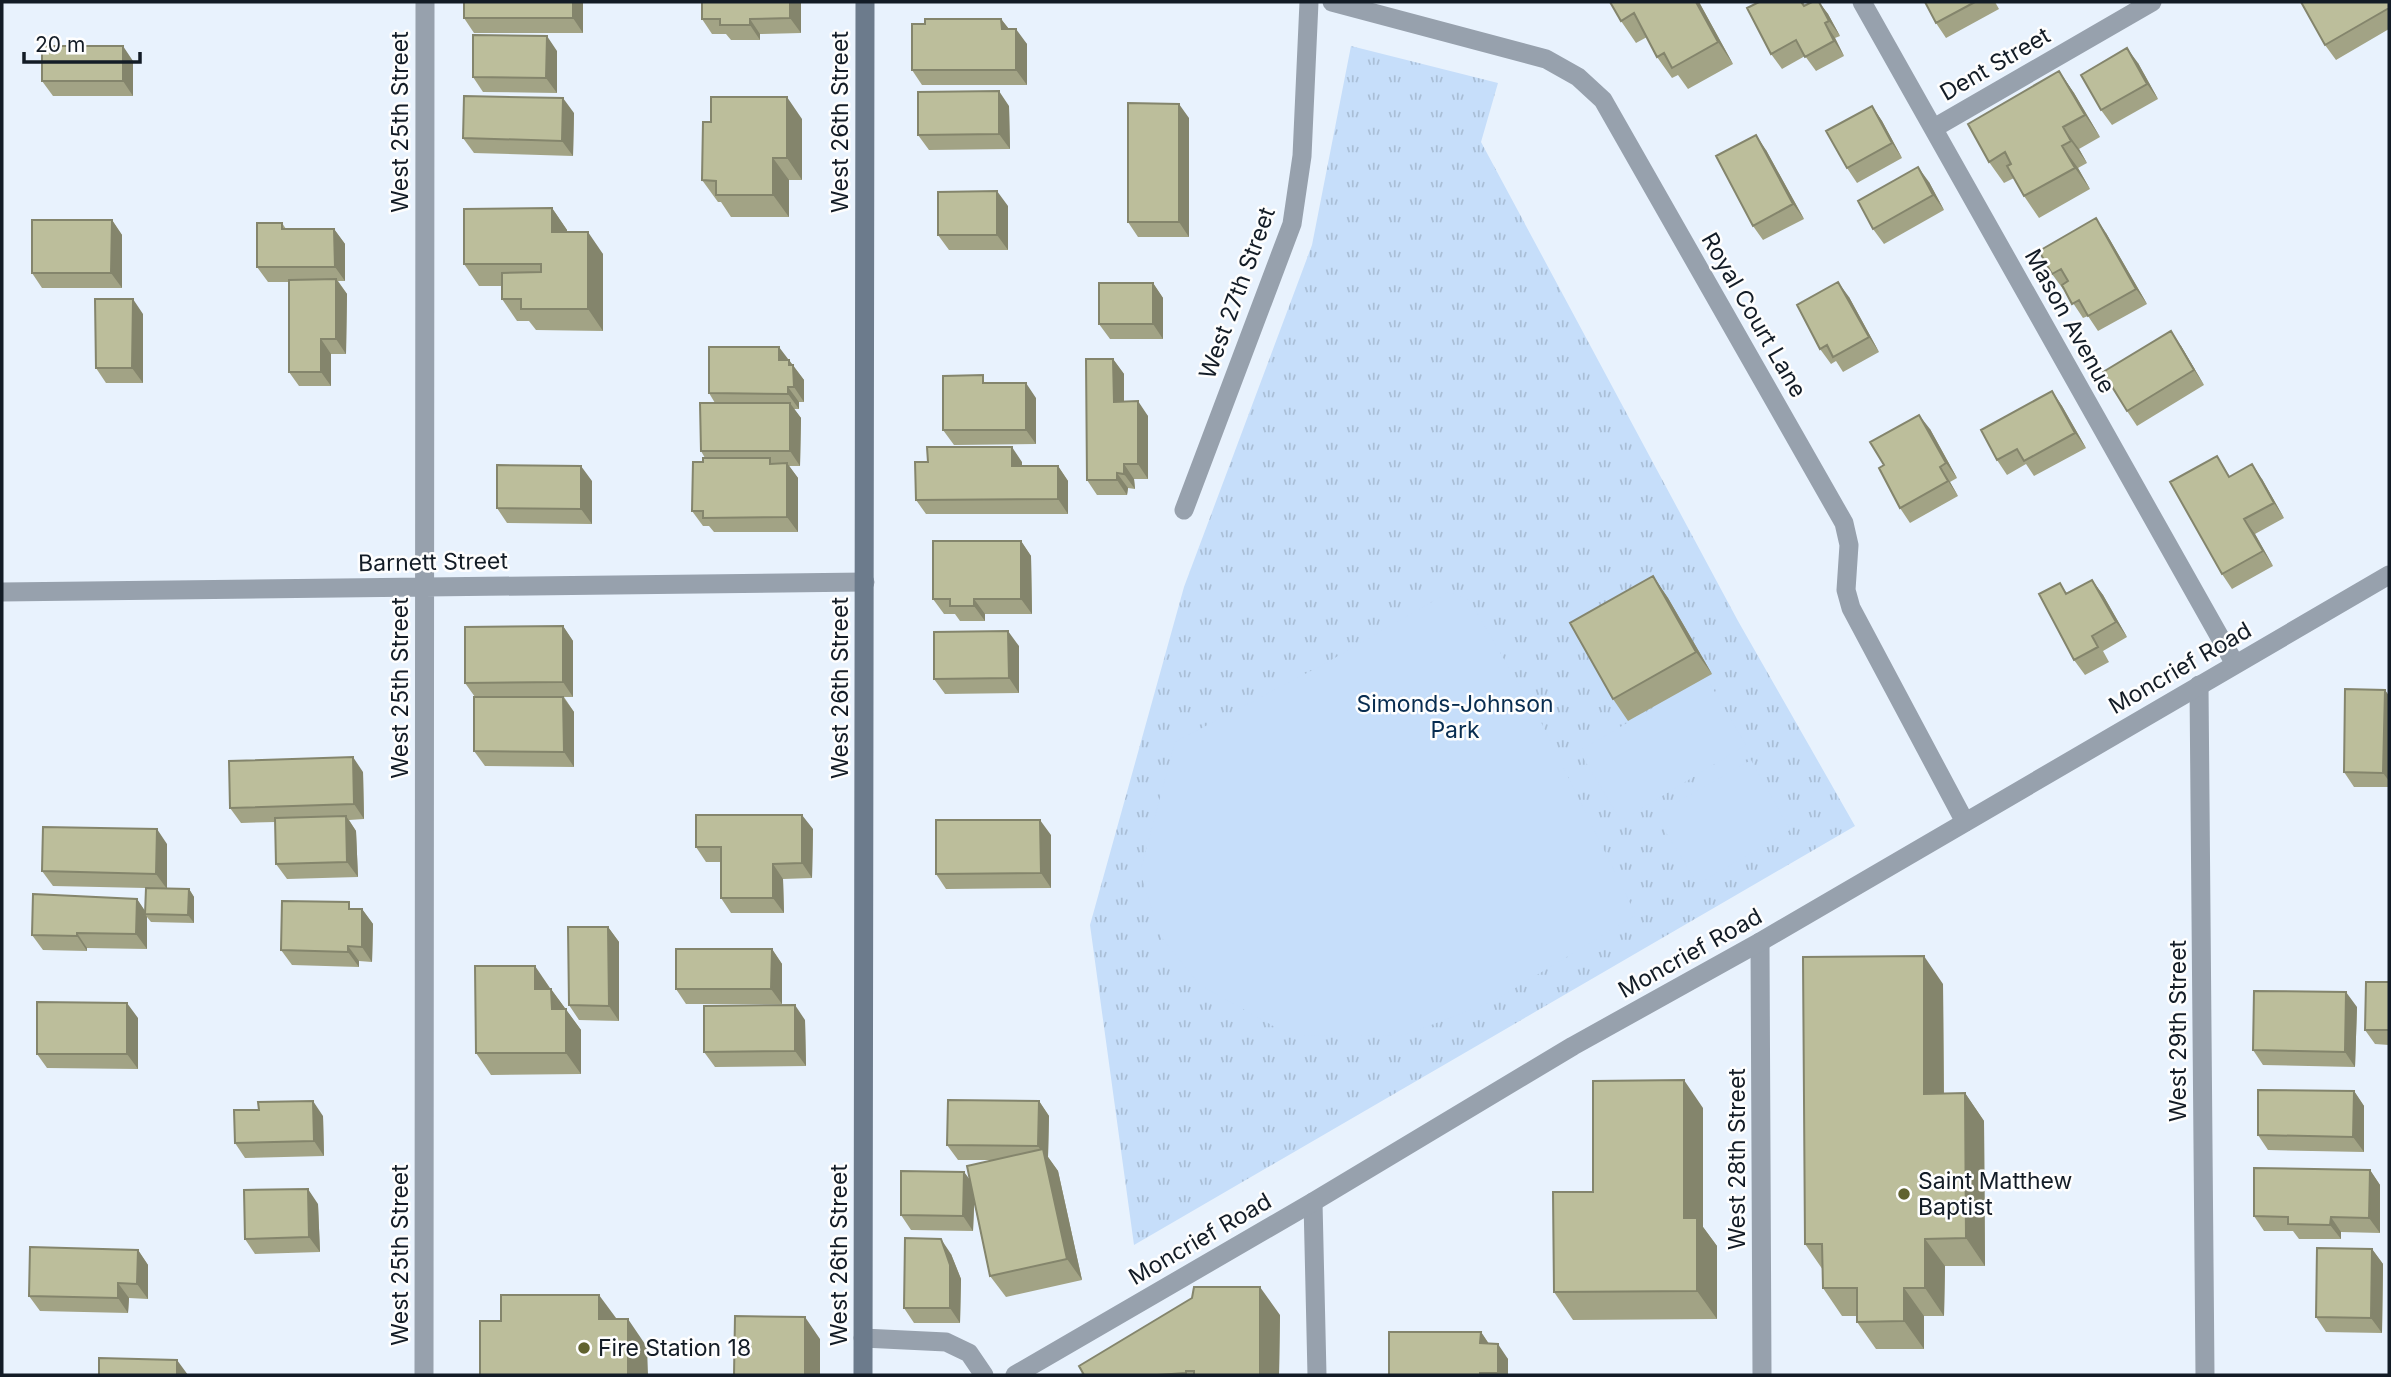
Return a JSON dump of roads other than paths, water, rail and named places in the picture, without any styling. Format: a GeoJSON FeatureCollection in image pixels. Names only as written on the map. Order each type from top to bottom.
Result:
{"type":"FeatureCollection","features":[{"type":"Feature","properties":{"kind":"main road","name":"West 26th Street"},"geometry":{"type":"LineString","coordinates":[[863,1375],[865,2]]}},
{"type":"Feature","properties":{"kind":"street","name":"West 25th Street"},"geometry":{"type":"LineString","coordinates":[[424,1375],[425,2]]}},
{"type":"Feature","properties":{"kind":"street","name":"West 27th Street"},"geometry":{"type":"LineString","coordinates":[[1184,510],[1292,224],[1307,104],[1310,2]]}},
{"type":"Feature","properties":{"kind":"street","name":"Royal Court Lane"},"geometry":{"type":"LineString","coordinates":[[1332,2],[1546,60],[1578,77],[1603,100],[1844,523],[1849,545],[1846,590],[1852,608],[1965,822]]}},
{"type":"Feature","properties":{"kind":"street","name":"Mason Avenue"},"geometry":{"type":"LineString","coordinates":[[1862,2],[2235,664]]}},
{"type":"Feature","properties":{"kind":"street","name":"Dent Street"},"geometry":{"type":"LineString","coordinates":[[1934,128],[2152,2]]}},
{"type":"Feature","properties":{"kind":"street","name":"Moncrief Road"},"geometry":{"type":"LineString","coordinates":[[1015,1375],[1313,1202],[1573,1045],[1760,942],[2389,575]]}},
{"type":"Feature","properties":{"kind":"street","name":"Barnett Street"},"geometry":{"type":"LineString","coordinates":[[2,592],[865,582]]}},
{"type":"Feature","properties":{"kind":"street","name":"West 29th Street"},"geometry":{"type":"LineString","coordinates":[[2199,685],[2205,1375]]}},
{"type":"Feature","properties":{"kind":"street","name":"West 28th Street"},"geometry":{"type":"LineString","coordinates":[[1760,942],[1762,1375]]}},
{"type":"Feature","properties":{"kind":"street"},"geometry":{"type":"LineString","coordinates":[[1313,1202],[1317,1375]]}},
{"type":"Feature","properties":{"kind":"street"},"geometry":{"type":"LineString","coordinates":[[863,1338],[946,1342],[969,1353],[984,1375]]}},
{"type":"Feature","properties":{"kind":"place","name":"Saint Matthew Baptist"},"geometry":{"type":"Point","coordinates":[1904,1194]}},
{"type":"Feature","properties":{"kind":"place","name":"Fire Station 18"},"geometry":{"type":"Point","coordinates":[584,1348]}},
{"type":"Feature","properties":{"kind":"park label","name":"Simonds-Johnson Park"},"geometry":{"type":"Point","coordinates":[1455,717]}}]}
